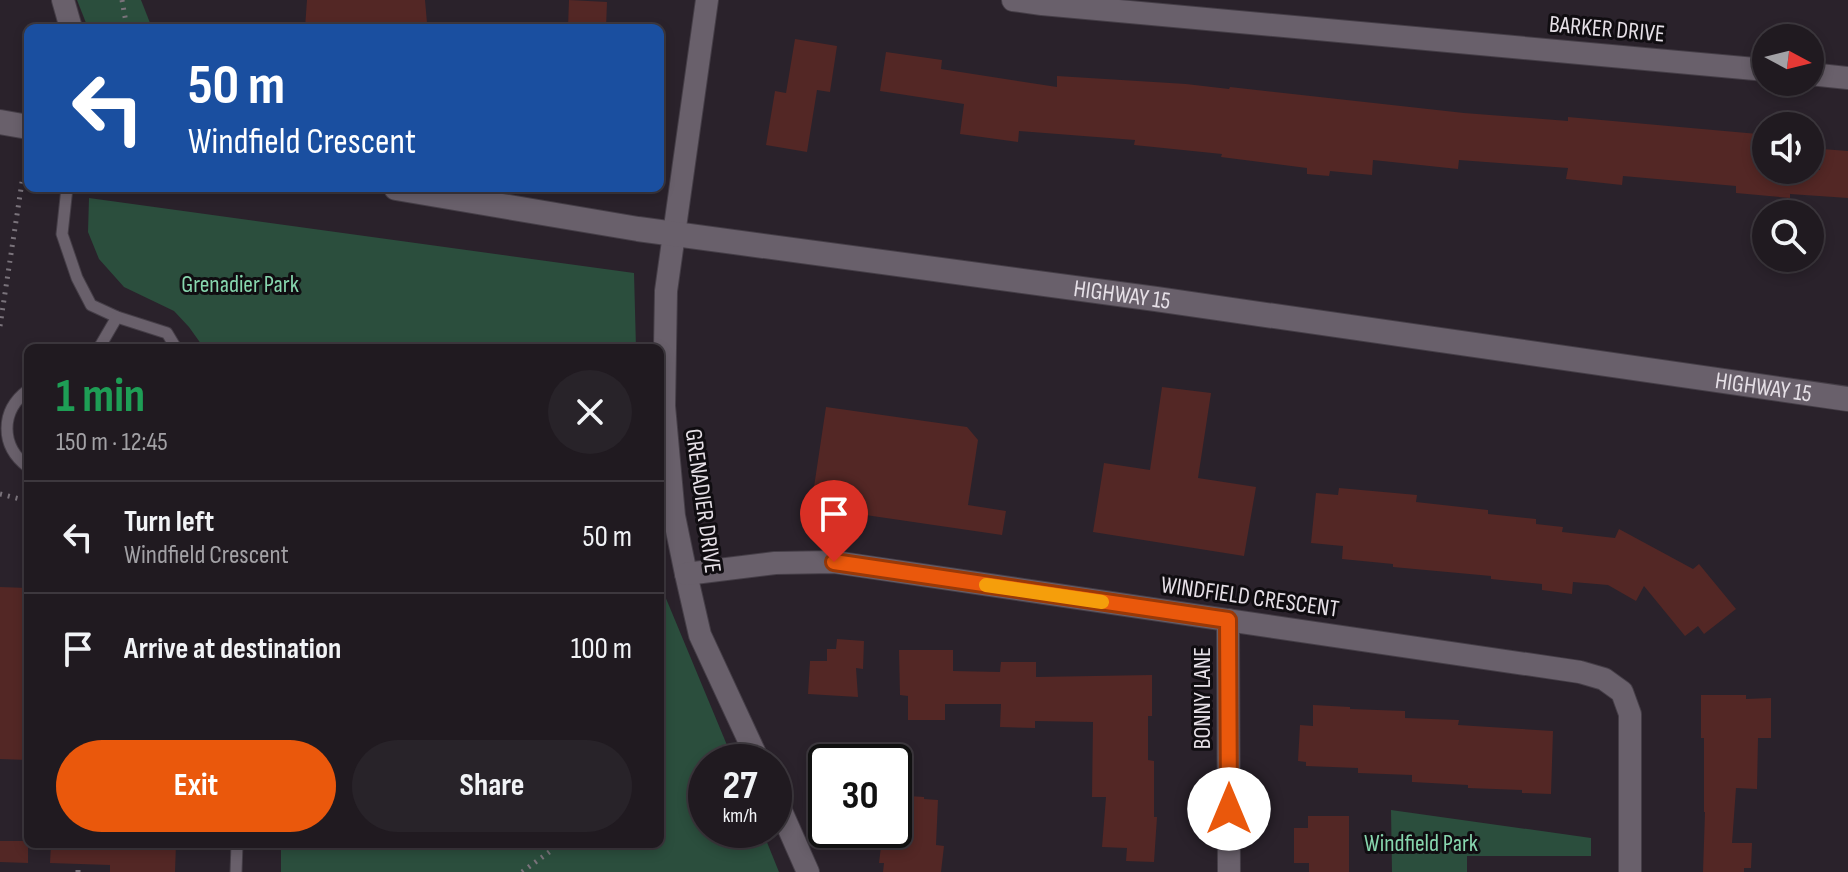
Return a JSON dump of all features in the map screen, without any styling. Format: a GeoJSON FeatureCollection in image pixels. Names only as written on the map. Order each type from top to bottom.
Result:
{"type":"FeatureCollection","features":[{"type":"Feature","properties":{"kind":"main road"},"geometry":{"type":"LineString","coordinates":[[0,122],[24,126]]}},
{"type":"Feature","properties":{"kind":"main road","name":"HIGHWAY 15"},"geometry":{"type":"LineString","coordinates":[[420,192],[674,234],[1141,297],[1848,399]]}},
{"type":"Feature","properties":{"kind":"street"},"geometry":{"type":"LineString","coordinates":[[63,0],[70,24]]}},
{"type":"Feature","properties":{"kind":"street","name":"GRENADIER DRIVE"},"geometry":{"type":"LineString","coordinates":[[707,0],[666,291],[664,406],[674,516],[700,635],[751,744]]}},
{"type":"Feature","properties":{"kind":"street","name":"BARKER DRIVE"},"geometry":{"type":"LineString","coordinates":[[1013,0],[1752,69]]}},
{"type":"Feature","properties":{"kind":"street"},"geometry":{"type":"LineString","coordinates":[[1824,75],[1848,78]]}},
{"type":"Feature","properties":{"kind":"street","name":"WINDFIELD CRESCENT"},"geometry":{"type":"LineString","coordinates":[[686,574],[775,563],[834,562],[1565,669],[1604,679],[1622,692],[1630,714],[1630,872]]}},
{"type":"Feature","properties":{"kind":"street","name":"BONNY LANE"},"geometry":{"type":"LineString","coordinates":[[1228,620],[1229,872]]}},
{"type":"Feature","properties":{"kind":"street"},"geometry":{"type":"LineString","coordinates":[[792,836],[808,872]]}},
{"type":"Feature","properties":{"kind":"lane"},"geometry":{"type":"LineString","coordinates":[[67,192],[62,234],[77,278],[91,305],[167,333],[174,344]]}},
{"type":"Feature","properties":{"kind":"lane"},"geometry":{"type":"LineString","coordinates":[[101,344],[117,317]]}},
{"type":"Feature","properties":{"kind":"lane"},"geometry":{"type":"LineString","coordinates":[[24,393],[11,410],[7,425],[8,440],[24,463]]}},
{"type":"Feature","properties":{"kind":"lane"},"geometry":{"type":"LineString","coordinates":[[236,872],[237,848]]}},
{"type":"Feature","properties":{"kind":"path"},"geometry":{"type":"LineString","coordinates":[[122,0],[126,24]]}},
{"type":"Feature","properties":{"kind":"path"},"geometry":{"type":"LineString","coordinates":[[0,326],[22,182]]}},
{"type":"Feature","properties":{"kind":"path"},"geometry":{"type":"LineString","coordinates":[[0,494],[24,500]]}},
{"type":"Feature","properties":{"kind":"path"},"geometry":{"type":"LineString","coordinates":[[522,872],[552,848]]}},
{"type":"Feature","properties":{"kind":"green space"},"geometry":{"type":"Polygon","coordinates":[[[77,0],[141,0],[150,24],[86,24],[77,0]]]}},
{"type":"Feature","properties":{"kind":"green space","name":"Grenadier Park"},"geometry":{"type":"Polygon","coordinates":[[[89,198],[634,273],[636,344],[201,344],[174,311],[124,287],[99,259],[88,232],[89,198]]]}},
{"type":"Feature","properties":{"kind":"green space"},"geometry":{"type":"Polygon","coordinates":[[[664,594],[727,744],[688,744],[688,848],[769,848],[779,872],[281,872],[281,848],[664,848],[664,594]]]}},
{"type":"Feature","properties":{"kind":"green space","name":"Windfield Park"},"geometry":{"type":"Polygon","coordinates":[[[1391,810],[1591,838],[1591,856],[1467,856],[1467,872],[1392,872],[1391,810]]]}},
{"type":"Feature","properties":{"kind":"building"},"geometry":{"type":"Polygon","coordinates":[[[307,0],[425,0],[427,23],[305,24],[307,0]]]}},
{"type":"Feature","properties":{"kind":"building"},"geometry":{"type":"Polygon","coordinates":[[[569,0],[607,2],[606,24],[568,24],[569,0]]]}},
{"type":"Feature","properties":{"kind":"building"},"geometry":{"type":"Polygon","coordinates":[[[795,39],[837,46],[830,92],[817,90],[807,152],[766,145],[775,91],[786,93],[795,39]]]}},
{"type":"Feature","properties":{"kind":"building"},"geometry":{"type":"Polygon","coordinates":[[[886,52],[942,60],[941,69],[1057,87],[1057,76],[1186,84],[1464,113],[1568,121],[1568,117],[1752,133],[1752,184],[1824,184],[1824,149],[1848,151],[1848,198],[1790,194],[1790,198],[1736,193],[1736,186],[1623,176],[1622,185],[1566,179],[1568,168],[1459,160],[1458,169],[1373,160],[1372,175],[1330,171],[1329,176],[1307,174],[1307,168],[1221,157],[1222,154],[1134,145],[1135,140],[1019,131],[1018,142],[960,134],[964,104],[880,91],[886,52]]]}},
{"type":"Feature","properties":{"kind":"building"},"geometry":{"type":"Polygon","coordinates":[[[1162,387],[1211,393],[1198,478],[1256,487],[1244,556],[1093,532],[1104,463],[1150,470],[1162,387]]]}},
{"type":"Feature","properties":{"kind":"building"},"geometry":{"type":"Polygon","coordinates":[[[826,407],[967,427],[978,440],[968,505],[1006,511],[1002,535],[811,507],[826,407]]]}},
{"type":"Feature","properties":{"kind":"building"},"geometry":{"type":"Polygon","coordinates":[[[1339,488],[1417,495],[1416,502],[1536,519],[1536,524],[1563,527],[1562,532],[1615,538],[1619,529],[1693,569],[1699,564],[1736,609],[1704,634],[1698,626],[1685,636],[1644,586],[1636,601],[1608,585],[1573,582],[1572,594],[1542,590],[1542,584],[1491,579],[1491,576],[1342,559],[1343,546],[1311,543],[1316,493],[1338,495],[1339,488]]]}},
{"type":"Feature","properties":{"kind":"building"},"geometry":{"type":"Polygon","coordinates":[[[0,587],[24,588],[24,760],[0,759],[0,587]]]}},
{"type":"Feature","properties":{"kind":"building"},"geometry":{"type":"Polygon","coordinates":[[[837,639],[864,641],[863,669],[856,668],[858,697],[808,694],[810,661],[827,661],[827,649],[836,649],[837,639]]]}},
{"type":"Feature","properties":{"kind":"building"},"geometry":{"type":"Polygon","coordinates":[[[899,650],[953,650],[953,671],[1000,672],[1001,662],[1036,662],[1036,677],[1152,675],[1148,760],[1154,761],[1154,817],[1157,817],[1154,862],[1126,861],[1127,848],[1102,847],[1106,797],[1092,797],[1093,722],[1035,721],[1035,728],[1000,727],[1001,704],[945,704],[945,720],[908,720],[908,696],[900,695],[899,650]]]}},
{"type":"Feature","properties":{"kind":"building"},"geometry":{"type":"Polygon","coordinates":[[[1701,695],[1771,698],[1771,738],[1758,738],[1757,789],[1736,788],[1732,843],[1752,843],[1751,868],[1744,868],[1744,872],[1703,872],[1705,812],[1701,695]]]}},
{"type":"Feature","properties":{"kind":"building"},"geometry":{"type":"Polygon","coordinates":[[[1313,705],[1405,711],[1405,718],[1459,720],[1458,725],[1553,731],[1551,794],[1412,782],[1412,775],[1358,773],[1358,768],[1306,766],[1306,762],[1298,761],[1300,725],[1313,726],[1313,705]]]}},
{"type":"Feature","properties":{"kind":"building"},"geometry":{"type":"Polygon","coordinates":[[[912,796],[938,800],[936,845],[944,846],[941,872],[883,872],[884,863],[879,863],[881,848],[912,848],[912,796]]]}},
{"type":"Feature","properties":{"kind":"building"},"geometry":{"type":"Polygon","coordinates":[[[1308,816],[1349,816],[1349,872],[1309,872],[1309,863],[1294,863],[1294,828],[1308,828],[1308,816]]]}},
{"type":"Feature","properties":{"kind":"building"},"geometry":{"type":"Polygon","coordinates":[[[0,841],[24,841],[24,848],[28,848],[28,863],[0,862],[0,841]]]}},
{"type":"Feature","properties":{"kind":"building"},"geometry":{"type":"Polygon","coordinates":[[[51,848],[176,848],[175,872],[110,872],[110,865],[50,863],[51,848]]]}},
{"type":"Feature","properties":{"kind":"slow traffic"},"geometry":{"type":"LineString","coordinates":[[986,585],[1102,602]]}},
{"type":"Feature","properties":{"kind":"route"},"geometry":{"type":"LineString","coordinates":[[834,562],[1228,620],[1229,809]]}}]}
